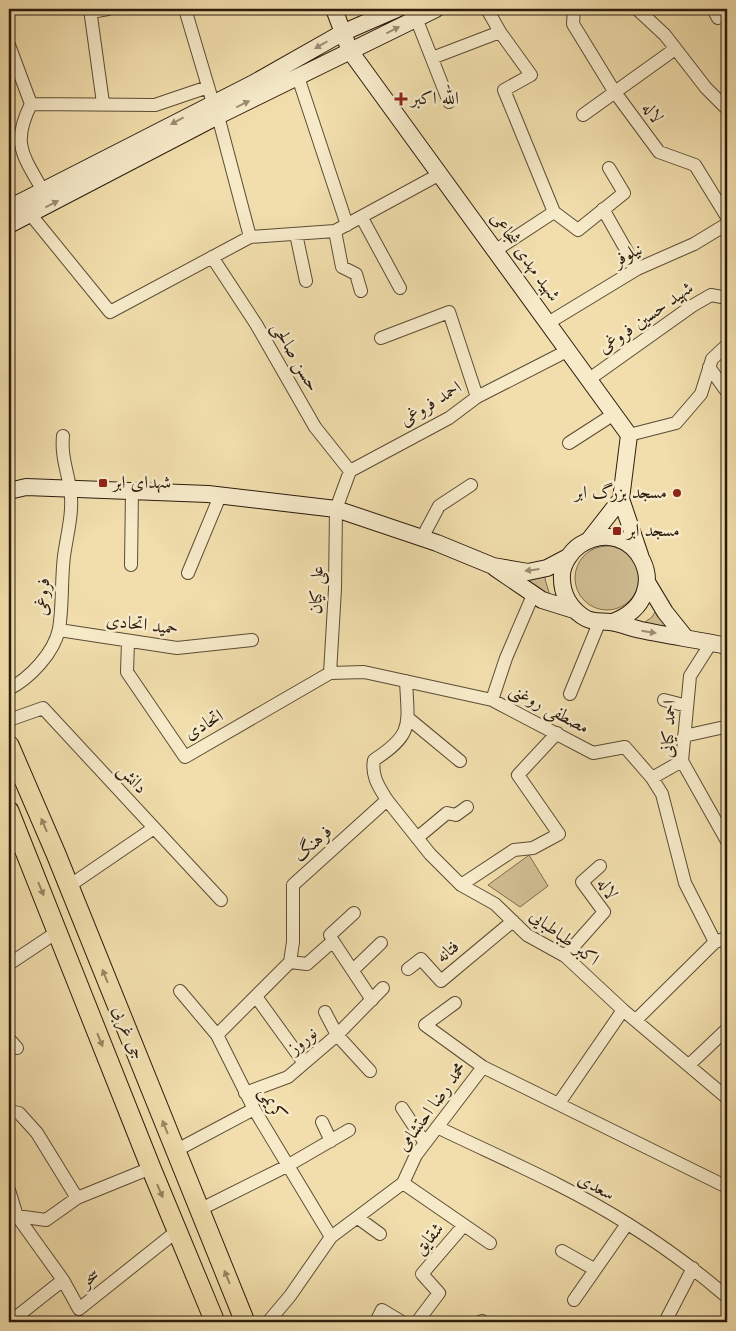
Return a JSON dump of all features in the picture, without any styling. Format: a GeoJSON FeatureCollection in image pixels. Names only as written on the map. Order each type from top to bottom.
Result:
{"type":"FeatureCollection","features":[{"type":"Feature","properties":{"kind":"main road","name":"شهید مهدی شجاعی"},"geometry":{"type":"LineString","coordinates":[[334,9],[350,51],[629,435]]}},
{"type":"Feature","properties":{"kind":"main road"},"geometry":{"type":"LineString","coordinates":[[9,208],[274,72],[342,33],[396,9]]}},
{"type":"Feature","properties":{"kind":"main road"},"geometry":{"type":"LineString","coordinates":[[9,225],[31,215],[213,102],[298,77],[436,9]]}},
{"type":"Feature","properties":{"kind":"main road"},"geometry":{"type":"LineString","coordinates":[[629,435],[621,499],[646,568],[648,582],[665,612],[685,637]]}},
{"type":"Feature","properties":{"kind":"main road"},"geometry":{"type":"LineString","coordinates":[[9,491],[26,487],[132,491],[220,496],[336,509],[422,538],[493,566],[528,572],[547,568],[568,558]]}},
{"type":"Feature","properties":{"kind":"main road"},"geometry":{"type":"LineString","coordinates":[[589,540],[621,499]]}},
{"type":"Feature","properties":{"kind":"main road"},"geometry":{"type":"LineString","coordinates":[[574,610],[566,598],[562,585],[562,571],[568,558],[577,547],[589,540],[603,537],[617,539],[630,545],[640,555]]}},
{"type":"Feature","properties":{"kind":"main road"},"geometry":{"type":"LineString","coordinates":[[493,566],[533,595],[542,600],[574,610],[585,618],[727,646]]}},
{"type":"Feature","properties":{"kind":"main road"},"geometry":{"type":"LineString","coordinates":[[606,622],[626,617],[637,608],[644,596],[648,582]]}},
{"type":"Feature","properties":{"kind":"main road","name":"جی غربی"},"geometry":{"type":"LineString","coordinates":[[9,745],[69,886],[245,1322]]}},
{"type":"Feature","properties":{"kind":"main road","name":"جی غربی"},"geometry":{"type":"LineString","coordinates":[[9,812],[151,1168],[215,1322]]}},
{"type":"Feature","properties":{"kind":"street"},"geometry":{"type":"LineString","coordinates":[[103,103],[90,11],[108,9]]}},
{"type":"Feature","properties":{"kind":"street"},"geometry":{"type":"LineString","coordinates":[[186,9],[250,237]]}},
{"type":"Feature","properties":{"kind":"street"},"geometry":{"type":"LineString","coordinates":[[486,9],[531,75],[504,90],[554,212],[578,230],[624,193],[609,168]]}},
{"type":"Feature","properties":{"kind":"street","name":"لاله"},"geometry":{"type":"LineString","coordinates":[[574,9],[573,24],[614,91],[659,152],[694,164],[726,227]]}},
{"type":"Feature","properties":{"kind":"street"},"geometry":{"type":"LineString","coordinates":[[637,9],[665,35],[706,88],[727,109]]}},
{"type":"Feature","properties":{"kind":"street"},"geometry":{"type":"LineString","coordinates":[[416,18],[449,102]]}},
{"type":"Feature","properties":{"kind":"street"},"geometry":{"type":"LineString","coordinates":[[432,58],[500,32]]}},
{"type":"Feature","properties":{"kind":"street"},"geometry":{"type":"LineString","coordinates":[[9,45],[31,104],[21,123],[19,137],[24,156],[43,191]]}},
{"type":"Feature","properties":{"kind":"street"},"geometry":{"type":"LineString","coordinates":[[583,115],[675,49]]}},
{"type":"Feature","properties":{"kind":"street"},"geometry":{"type":"LineString","coordinates":[[298,77],[347,225]]}},
{"type":"Feature","properties":{"kind":"street"},"geometry":{"type":"LineString","coordinates":[[31,104],[103,103],[155,105],[213,102]]}},
{"type":"Feature","properties":{"kind":"street"},"geometry":{"type":"LineString","coordinates":[[31,215],[110,312],[250,237],[335,231],[440,174]]}},
{"type":"Feature","properties":{"kind":"street"},"geometry":{"type":"LineString","coordinates":[[603,209],[637,269]]}},
{"type":"Feature","properties":{"kind":"street"},"geometry":{"type":"LineString","coordinates":[[496,250],[554,212]]}},
{"type":"Feature","properties":{"kind":"street"},"geometry":{"type":"LineString","coordinates":[[362,218],[400,288]]}},
{"type":"Feature","properties":{"kind":"street","name":"نیلوفر"},"geometry":{"type":"LineString","coordinates":[[548,323],[637,269],[694,244],[726,227]]}},
{"type":"Feature","properties":{"kind":"street"},"geometry":{"type":"LineString","coordinates":[[335,231],[342,267],[356,274],[361,291]]}},
{"type":"Feature","properties":{"kind":"street"},"geometry":{"type":"LineString","coordinates":[[296,234],[306,281]]}},
{"type":"Feature","properties":{"kind":"street","name":"حسن صالحی"},"geometry":{"type":"LineString","coordinates":[[212,257],[256,324],[315,427],[350,471]]}},
{"type":"Feature","properties":{"kind":"street","name":"شهید حسین فروغی"},"geometry":{"type":"LineString","coordinates":[[588,380],[698,302],[711,295],[727,298]]}},
{"type":"Feature","properties":{"kind":"street"},"geometry":{"type":"LineString","coordinates":[[381,338],[449,312],[477,397]]}},
{"type":"Feature","properties":{"kind":"street"},"geometry":{"type":"LineString","coordinates":[[629,435],[676,423],[701,394],[712,359],[727,345]]}},
{"type":"Feature","properties":{"kind":"street","name":"احمد فروغی"},"geometry":{"type":"LineString","coordinates":[[350,471],[448,418],[477,397],[567,351]]}},
{"type":"Feature","properties":{"kind":"street"},"geometry":{"type":"LineString","coordinates":[[709,367],[727,392]]}},
{"type":"Feature","properties":{"kind":"street"},"geometry":{"type":"LineString","coordinates":[[569,443],[614,414]]}},
{"type":"Feature","properties":{"kind":"street","name":"فروغی"},"geometry":{"type":"LineString","coordinates":[[9,689],[22,682],[46,655],[59,630],[71,489],[64,469],[63,436]]}},
{"type":"Feature","properties":{"kind":"street"},"geometry":{"type":"LineString","coordinates":[[336,509],[350,471]]}},
{"type":"Feature","properties":{"kind":"street"},"geometry":{"type":"LineString","coordinates":[[422,538],[439,506],[471,485]]}},
{"type":"Feature","properties":{"kind":"street"},"geometry":{"type":"LineString","coordinates":[[131,564],[132,491]]}},
{"type":"Feature","properties":{"kind":"street"},"geometry":{"type":"LineString","coordinates":[[188,572],[220,496]]}},
{"type":"Feature","properties":{"kind":"street","name":"علی کیان"},"geometry":{"type":"LineString","coordinates":[[330,673],[335,589],[336,509]]}},
{"type":"Feature","properties":{"kind":"street"},"geometry":{"type":"LineString","coordinates":[[492,700],[506,658],[533,595]]}},
{"type":"Feature","properties":{"kind":"street"},"geometry":{"type":"LineString","coordinates":[[570,694],[606,622]]}},
{"type":"Feature","properties":{"kind":"street","name":"حمید اتحادی"},"geometry":{"type":"LineString","coordinates":[[59,630],[177,648],[252,640]]}},
{"type":"Feature","properties":{"kind":"street","name":"اتحادی"},"geometry":{"type":"LineString","coordinates":[[128,642],[127,672],[185,757],[330,673]]}},
{"type":"Feature","properties":{"kind":"street","name":"احمد کیانی"},"geometry":{"type":"LineString","coordinates":[[711,642],[690,676],[682,761],[727,841]]}},
{"type":"Feature","properties":{"kind":"street","name":"مصطفی روغنی"},"geometry":{"type":"LineString","coordinates":[[330,673],[364,672],[492,700],[593,753],[625,747],[652,778],[662,794],[685,883],[721,940]]}},
{"type":"Feature","properties":{"kind":"street"},"geometry":{"type":"LineString","coordinates":[[387,800],[376,782],[372,770],[374,760],[402,738],[408,718],[406,681]]}},
{"type":"Feature","properties":{"kind":"street"},"geometry":{"type":"LineString","coordinates":[[664,700],[687,706]]}},
{"type":"Feature","properties":{"kind":"street","name":"دانش"},"geometry":{"type":"LineString","coordinates":[[9,720],[43,708],[221,900]]}},
{"type":"Feature","properties":{"kind":"street"},"geometry":{"type":"LineString","coordinates":[[408,718],[460,761]]}},
{"type":"Feature","properties":{"kind":"street"},"geometry":{"type":"LineString","coordinates":[[684,736],[720,728]]}},
{"type":"Feature","properties":{"kind":"street"},"geometry":{"type":"LineString","coordinates":[[461,884],[514,850],[533,848],[559,834],[518,774],[557,734]]}},
{"type":"Feature","properties":{"kind":"street"},"geometry":{"type":"LineString","coordinates":[[652,778],[682,761]]}},
{"type":"Feature","properties":{"kind":"street","name":"اکبر طباطبایی"},"geometry":{"type":"LineString","coordinates":[[387,800],[417,838],[461,884],[495,904],[527,935],[565,956],[623,1010],[727,1098]]}},
{"type":"Feature","properties":{"kind":"street","name":"فرهنگ"},"geometry":{"type":"LineString","coordinates":[[290,962],[293,942],[293,885],[387,800]]}},
{"type":"Feature","properties":{"kind":"street"},"geometry":{"type":"LineString","coordinates":[[417,838],[447,813],[456,815],[467,807]]}},
{"type":"Feature","properties":{"kind":"street"},"geometry":{"type":"LineString","coordinates":[[69,886],[154,828]]}},
{"type":"Feature","properties":{"kind":"street","name":"لاله"},"geometry":{"type":"LineString","coordinates":[[565,956],[604,912],[582,882],[600,866]]}},
{"type":"Feature","properties":{"kind":"street"},"geometry":{"type":"LineString","coordinates":[[217,1035],[257,998],[290,962],[307,964],[329,934],[354,913]]}},
{"type":"Feature","properties":{"kind":"street","name":"فتانه"},"geometry":{"type":"LineString","coordinates":[[408,969],[421,959],[441,981],[513,921]]}},
{"type":"Feature","properties":{"kind":"street"},"geometry":{"type":"LineString","coordinates":[[9,964],[58,932]]}},
{"type":"Feature","properties":{"kind":"street"},"geometry":{"type":"LineString","coordinates":[[329,934],[372,1000]]}},
{"type":"Feature","properties":{"kind":"street"},"geometry":{"type":"LineString","coordinates":[[636,1020],[721,940]]}},
{"type":"Feature","properties":{"kind":"street"},"geometry":{"type":"LineString","coordinates":[[353,970],[381,943]]}},
{"type":"Feature","properties":{"kind":"street","name":"نوروز"},"geometry":{"type":"LineString","coordinates":[[245,1093],[288,1077],[337,1035],[383,988]]}},
{"type":"Feature","properties":{"kind":"street","name":"کریمی"},"geometry":{"type":"LineString","coordinates":[[180,991],[217,1035],[254,1109],[287,1166],[332,1236]]}},
{"type":"Feature","properties":{"kind":"street"},"geometry":{"type":"LineString","coordinates":[[257,998],[304,1063]]}},
{"type":"Feature","properties":{"kind":"street"},"geometry":{"type":"LineString","coordinates":[[455,1003],[426,1026],[483,1067]]}},
{"type":"Feature","properties":{"kind":"street"},"geometry":{"type":"LineString","coordinates":[[559,1103],[623,1010]]}},
{"type":"Feature","properties":{"kind":"street"},"geometry":{"type":"LineString","coordinates":[[325,1012],[337,1035],[370,1071]]}},
{"type":"Feature","properties":{"kind":"street"},"geometry":{"type":"LineString","coordinates":[[689,1065],[727,1029]]}},
{"type":"Feature","properties":{"kind":"street","name":"محمد رضا احتشامی"},"geometry":{"type":"LineString","coordinates":[[268,1322],[290,1296],[332,1236],[403,1182],[424,1143],[483,1067],[727,1187]]}},
{"type":"Feature","properties":{"kind":"street"},"geometry":{"type":"LineString","coordinates":[[402,1108],[424,1143]]}},
{"type":"Feature","properties":{"kind":"street"},"geometry":{"type":"LineString","coordinates":[[175,1152],[254,1109]]}},
{"type":"Feature","properties":{"kind":"street"},"geometry":{"type":"LineString","coordinates":[[9,1111],[19,1113],[38,1133],[77,1198]]}},
{"type":"Feature","properties":{"kind":"street"},"geometry":{"type":"LineString","coordinates":[[322,1122],[331,1141]]}},
{"type":"Feature","properties":{"kind":"street","name":"سعدی"},"geometry":{"type":"LineString","coordinates":[[437,1127],[586,1200],[628,1224],[693,1268],[727,1297]]}},
{"type":"Feature","properties":{"kind":"street"},"geometry":{"type":"LineString","coordinates":[[200,1210],[287,1166],[349,1130]]}},
{"type":"Feature","properties":{"kind":"street"},"geometry":{"type":"LineString","coordinates":[[13,1217],[46,1220],[77,1198],[151,1168]]}},
{"type":"Feature","properties":{"kind":"street"},"geometry":{"type":"LineString","coordinates":[[403,1182],[490,1243]]}},
{"type":"Feature","properties":{"kind":"street"},"geometry":{"type":"LineString","coordinates":[[9,1190],[13,1217],[63,1280]]}},
{"type":"Feature","properties":{"kind":"street"},"geometry":{"type":"LineString","coordinates":[[358,1218],[380,1234]]}},
{"type":"Feature","properties":{"kind":"street"},"geometry":{"type":"LineString","coordinates":[[574,1300],[594,1269],[628,1224]]}},
{"type":"Feature","properties":{"kind":"street","name":"شقایق"},"geometry":{"type":"LineString","coordinates":[[417,1322],[439,1293],[422,1274],[464,1225]]}},
{"type":"Feature","properties":{"kind":"street","name":"سحر"},"geometry":{"type":"LineString","coordinates":[[17,1322],[15,1318],[63,1280],[79,1309],[177,1231]]}},
{"type":"Feature","properties":{"kind":"street"},"geometry":{"type":"LineString","coordinates":[[562,1251],[594,1269]]}},
{"type":"Feature","properties":{"kind":"street"},"geometry":{"type":"LineString","coordinates":[[665,1322],[693,1268]]}},
{"type":"Feature","properties":{"kind":"street"},"geometry":{"type":"LineString","coordinates":[[76,1322],[79,1309]]}},
{"type":"Feature","properties":{"kind":"street"},"geometry":{"type":"LineString","coordinates":[[376,1322],[382,1310],[402,1322]]}},
{"type":"Feature","properties":{"kind":"shaded area"},"geometry":{"type":"Polygon","coordinates":[[[601,546],[613,546],[630,555],[637,566],[639,578],[637,590],[630,601],[613,610],[601,610],[589,605],[580,596],[575,584],[575,572],[580,560],[589,551],[601,546]]]}},
{"type":"Feature","properties":{"kind":"shaded area"},"geometry":{"type":"Polygon","coordinates":[[[546,572],[545,579],[550,596],[511,577],[546,572]]]}},
{"type":"Feature","properties":{"kind":"shaded area"},"geometry":{"type":"Polygon","coordinates":[[[657,609],[677,633],[641,625],[652,617],[657,609]]]}},
{"type":"Feature","properties":{"kind":"shaded area"},"geometry":{"type":"Polygon","coordinates":[[[529,855],[548,886],[520,907],[488,885],[529,855]]]}},
{"type":"Feature","properties":{"kind":"place","name":"الله اکبر"},"geometry":{"type":"Point","coordinates":[401,99]}},
{"type":"Feature","properties":{"kind":"place","name":"شهدای ابر"},"geometry":{"type":"Point","coordinates":[103,483]}},
{"type":"Feature","properties":{"kind":"place","name":"مسجد بزرگ ابر"},"geometry":{"type":"Point","coordinates":[677,493]}},
{"type":"Feature","properties":{"kind":"place","name":"مسجد ابر"},"geometry":{"type":"Point","coordinates":[617,531]}}]}
